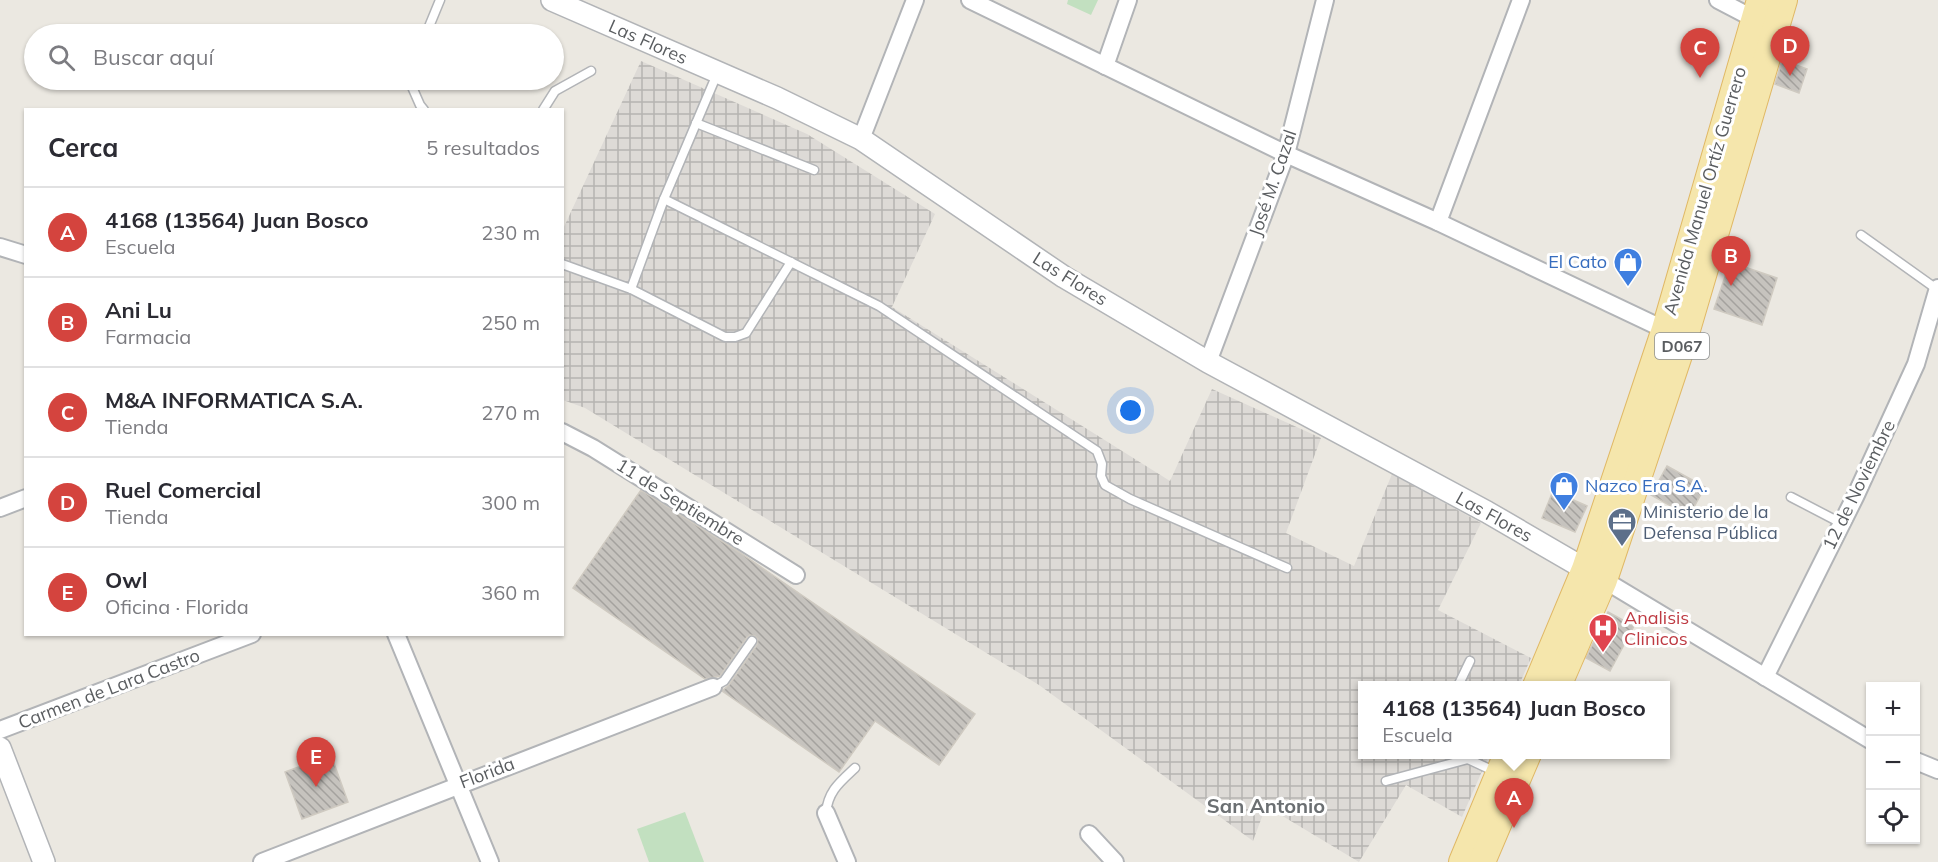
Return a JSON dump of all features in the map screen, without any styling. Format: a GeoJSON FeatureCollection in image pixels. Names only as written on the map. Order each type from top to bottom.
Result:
{"type":"FeatureCollection","features":[{"type":"Feature","properties":{"kind":"main road","name":"Avenida Manuel Ortíz Guerrero"},"geometry":{"type":"LineString","coordinates":[[1560,681],[1674,334],[1764,17],[1784,0]]}},
{"type":"Feature","properties":{"kind":"main road","name":"Avenida Manuel Ortíz Guerrero"},"geometry":{"type":"LineString","coordinates":[[1539,681],[1594,574]]}},
{"type":"Feature","properties":{"kind":"main road"},"geometry":{"type":"LineString","coordinates":[[1482,862],[1526,759]]}},
{"type":"Feature","properties":{"kind":"main road"},"geometry":{"type":"LineString","coordinates":[[1462,862],[1503,764]]}},
{"type":"Feature","properties":{"kind":"street","name":"Las Flores"},"geometry":{"type":"LineString","coordinates":[[552,0],[717,74],[777,98],[861,139],[1064,277],[1208,362],[1487,512],[1594,574]]}},
{"type":"Feature","properties":{"kind":"street"},"geometry":{"type":"LineString","coordinates":[[861,139],[915,0]]}},
{"type":"Feature","properties":{"kind":"street"},"geometry":{"type":"LineString","coordinates":[[970,0],[1286,154],[1438,222],[1674,334]]}},
{"type":"Feature","properties":{"kind":"street"},"geometry":{"type":"LineString","coordinates":[[1105,66],[1128,0]]}},
{"type":"Feature","properties":{"kind":"street","name":"José M. Cazal"},"geometry":{"type":"LineString","coordinates":[[1208,362],[1286,154],[1325,0]]}},
{"type":"Feature","properties":{"kind":"street"},"geometry":{"type":"LineString","coordinates":[[1438,222],[1521,0]]}},
{"type":"Feature","properties":{"kind":"street"},"geometry":{"type":"LineString","coordinates":[[1718,0],[1764,17]]}},
{"type":"Feature","properties":{"kind":"street"},"geometry":{"type":"LineString","coordinates":[[0,247],[24,254]]}},
{"type":"Feature","properties":{"kind":"street","name":"12 de Noviembre"},"geometry":{"type":"LineString","coordinates":[[1765,677],[1916,364],[1938,289]]}},
{"type":"Feature","properties":{"kind":"street","name":"11 de Septiembre"},"geometry":{"type":"LineString","coordinates":[[564,433],[593,448],[796,575]]}},
{"type":"Feature","properties":{"kind":"street"},"geometry":{"type":"LineString","coordinates":[[0,508],[24,499]]}},
{"type":"Feature","properties":{"kind":"street"},"geometry":{"type":"LineString","coordinates":[[1594,574],[1866,738]]}},
{"type":"Feature","properties":{"kind":"street","name":"Carmen de Lara Castro"},"geometry":{"type":"LineString","coordinates":[[0,730],[247,636]]}},
{"type":"Feature","properties":{"kind":"street"},"geometry":{"type":"LineString","coordinates":[[397,636],[490,862]]}},
{"type":"Feature","properties":{"kind":"street","name":"Florida"},"geometry":{"type":"LineString","coordinates":[[262,862],[713,687]]}},
{"type":"Feature","properties":{"kind":"street"},"geometry":{"type":"LineString","coordinates":[[0,748],[44,862]]}},
{"type":"Feature","properties":{"kind":"street"},"geometry":{"type":"LineString","coordinates":[[1920,763],[1938,770]]}},
{"type":"Feature","properties":{"kind":"street"},"geometry":{"type":"LineString","coordinates":[[826,813],[847,862]]}},
{"type":"Feature","properties":{"kind":"street"},"geometry":{"type":"LineString","coordinates":[[1089,834],[1115,862]]}},
{"type":"Feature","properties":{"kind":"lane"},"geometry":{"type":"LineString","coordinates":[[430,24],[440,0]]}},
{"type":"Feature","properties":{"kind":"lane"},"geometry":{"type":"LineString","coordinates":[[564,86],[591,71]]}},
{"type":"Feature","properties":{"kind":"lane"},"geometry":{"type":"LineString","coordinates":[[631,290],[664,199],[717,74]]}},
{"type":"Feature","properties":{"kind":"lane"},"geometry":{"type":"LineString","coordinates":[[413,90],[422,108]]}},
{"type":"Feature","properties":{"kind":"lane"},"geometry":{"type":"LineString","coordinates":[[544,108],[557,90]]}},
{"type":"Feature","properties":{"kind":"lane"},"geometry":{"type":"LineString","coordinates":[[696,123],[814,170]]}},
{"type":"Feature","properties":{"kind":"lane"},"geometry":{"type":"LineString","coordinates":[[664,199],[879,306],[1097,452],[1102,464],[1101,476],[1105,485],[1130,499],[1287,568]]}},
{"type":"Feature","properties":{"kind":"lane"},"geometry":{"type":"LineString","coordinates":[[1861,235],[1938,289]]}},
{"type":"Feature","properties":{"kind":"lane"},"geometry":{"type":"LineString","coordinates":[[564,265],[631,290],[725,337],[735,337],[746,333],[791,262]]}},
{"type":"Feature","properties":{"kind":"lane"},"geometry":{"type":"LineString","coordinates":[[1791,497],[1841,523]]}},
{"type":"Feature","properties":{"kind":"lane"},"geometry":{"type":"LineString","coordinates":[[713,687],[724,681],[752,641]]}},
{"type":"Feature","properties":{"kind":"lane"},"geometry":{"type":"LineString","coordinates":[[1460,681],[1470,661]]}},
{"type":"Feature","properties":{"kind":"lane"},"geometry":{"type":"LineString","coordinates":[[1386,781],[1459,759]]}},
{"type":"Feature","properties":{"kind":"lane"},"geometry":{"type":"LineString","coordinates":[[1477,759],[1503,764]]}},
{"type":"Feature","properties":{"kind":"lane"},"geometry":{"type":"LineString","coordinates":[[826,813],[833,789],[855,768]]}},
{"type":"Feature","properties":{"kind":"shaded area"},"geometry":{"type":"Polygon","coordinates":[[[641,61],[807,134],[935,214],[892,307],[1170,481],[1212,389],[1321,438],[1286,533],[1354,566],[1392,474],[1481,523],[1438,610],[1531,658],[1521,681],[1358,681],[1358,759],[1487,759],[1462,817],[1406,785],[1359,862],[1266,806],[1253,841],[1039,685],[585,408],[564,400],[564,227],[641,61]]]}},
{"type":"Feature","properties":{"kind":"green space"},"geometry":{"type":"Polygon","coordinates":[[[1068,0],[1098,0],[1091,15],[1067,4],[1068,0]]]}},
{"type":"Feature","properties":{"kind":"green space"},"geometry":{"type":"Polygon","coordinates":[[[685,812],[704,862],[649,862],[637,829],[685,812]]]}},
{"type":"Feature","properties":{"kind":"building"},"geometry":{"type":"Polygon","coordinates":[[[1782,60],[1807,69],[1799,93],[1775,84],[1782,60]]]}},
{"type":"Feature","properties":{"kind":"building"},"geometry":{"type":"Polygon","coordinates":[[[1730,262],[1777,278],[1762,325],[1714,309],[1730,262]]]}},
{"type":"Feature","properties":{"kind":"building"},"geometry":{"type":"Polygon","coordinates":[[[1667,466],[1705,487],[1689,516],[1651,495],[1667,466]]]}},
{"type":"Feature","properties":{"kind":"building"},"geometry":{"type":"Polygon","coordinates":[[[641,490],[739,552],[975,714],[939,765],[875,721],[839,772],[722,691],[729,685],[757,645],[758,639],[755,636],[747,637],[720,676],[705,679],[573,588],[641,490]]]}},
{"type":"Feature","properties":{"kind":"building","name":"Nazco Era S.A."},"geometry":{"type":"Polygon","coordinates":[[[1553,491],[1587,506],[1575,532],[1542,518],[1553,491]]]}},
{"type":"Feature","properties":{"kind":"building"},"geometry":{"type":"Polygon","coordinates":[[[1608,612],[1634,626],[1610,671],[1586,658],[1608,612]]]}},
{"type":"Feature","properties":{"kind":"building"},"geometry":{"type":"Polygon","coordinates":[[[331,755],[348,802],[302,819],[285,772],[331,755]]]}},
{"type":"Feature","properties":{"kind":"place","name":"Ruel Comercial"},"geometry":{"type":"Point","coordinates":[1790,76]}},
{"type":"Feature","properties":{"kind":"place","name":"M&A INFORMATICA S.A."},"geometry":{"type":"Point","coordinates":[1700,78]}},
{"type":"Feature","properties":{"kind":"place","name":"Ani Lu"},"geometry":{"type":"Point","coordinates":[1731,286]}},
{"type":"Feature","properties":{"kind":"place","name":"El Cato"},"geometry":{"type":"Point","coordinates":[1628,288]}},
{"type":"Feature","properties":{"kind":"place","name":"Nazco Era S.A."},"geometry":{"type":"Point","coordinates":[1564,512]}},
{"type":"Feature","properties":{"kind":"place","name":"Ministerio de la Defensa Pública"},"geometry":{"type":"Point","coordinates":[1622,548]}},
{"type":"Feature","properties":{"kind":"place","name":"Analisis Clinicos"},"geometry":{"type":"Point","coordinates":[1603,654]}},
{"type":"Feature","properties":{"kind":"place","name":"Owl"},"geometry":{"type":"Point","coordinates":[316,787]}},
{"type":"Feature","properties":{"kind":"place","name":"4168 (13564) Juan Bosco"},"geometry":{"type":"Point","coordinates":[1514,828]}},
{"type":"Feature","properties":{"kind":"district","name":"San Antonio"},"geometry":{"type":"Point","coordinates":[1266,806]}}]}
